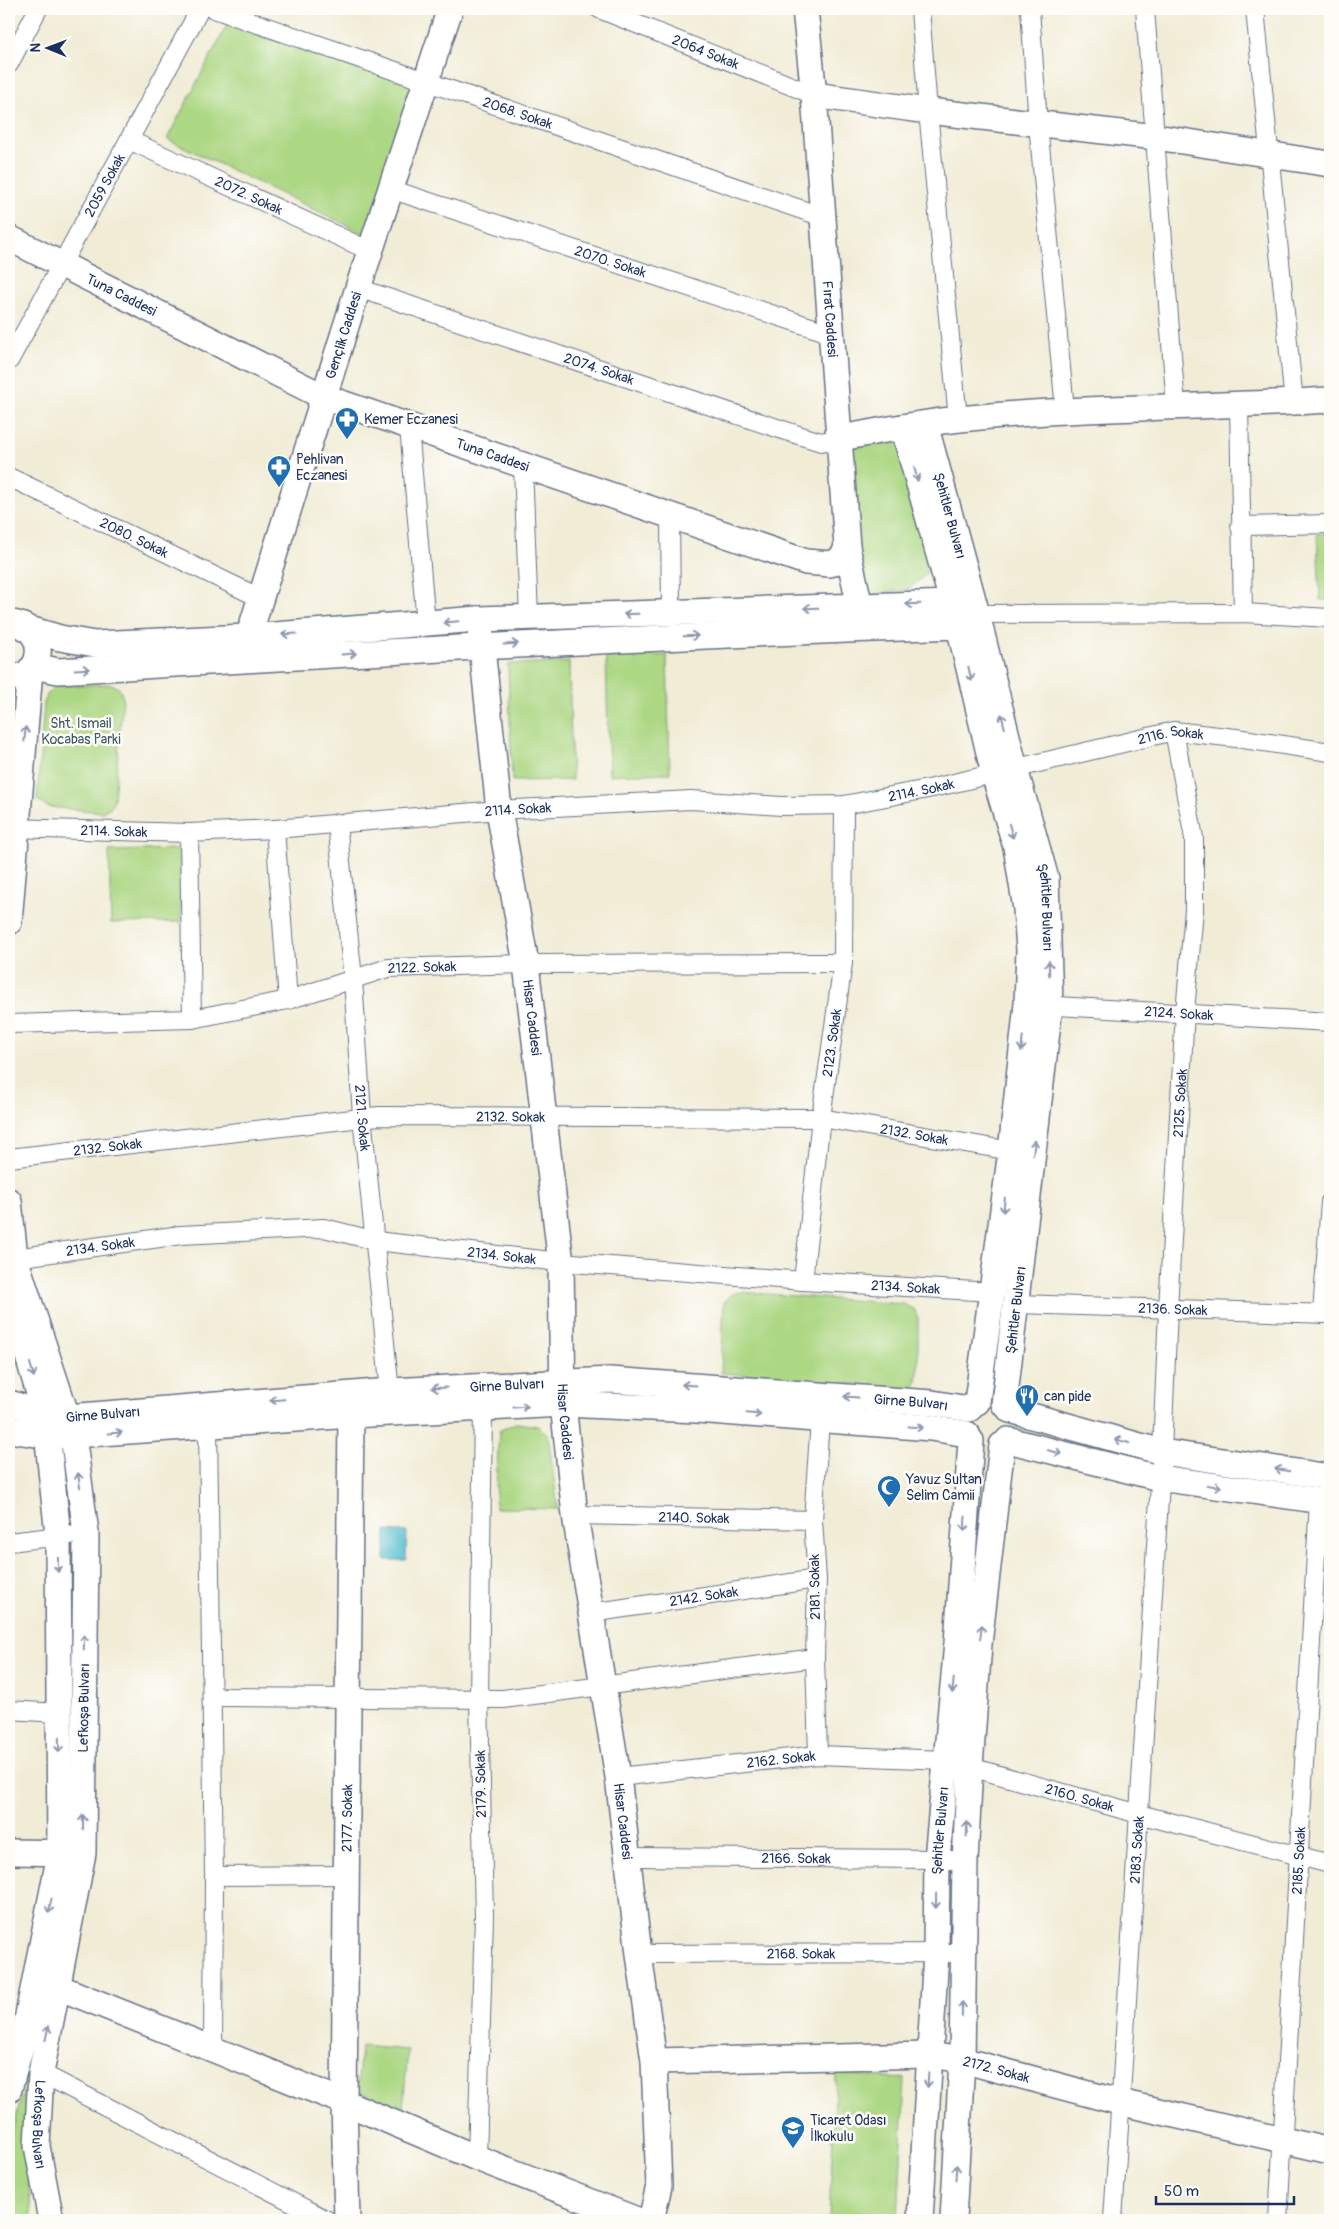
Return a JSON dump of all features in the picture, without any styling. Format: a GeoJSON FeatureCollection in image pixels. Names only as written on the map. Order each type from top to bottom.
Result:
{"type":"FeatureCollection","features":[{"type":"Feature","properties":{"kind":"main road","name":"Gençlik Caddesi"},"geometry":{"type":"LineString","coordinates":[[241,662],[247,637],[358,288],[450,9]]}},
{"type":"Feature","properties":{"kind":"main road","name":"Fırat Caddesi"},"geometry":{"type":"LineString","coordinates":[[805,9],[814,95],[847,547],[860,618]]}},
{"type":"Feature","properties":{"kind":"main road"},"geometry":{"type":"LineString","coordinates":[[814,95],[928,111],[1156,137],[1330,164]]}},
{"type":"Feature","properties":{"kind":"main road","name":"Tuna Caddesi"},"geometry":{"type":"LineString","coordinates":[[9,238],[324,397],[806,562],[830,564],[842,559],[847,547]]}},
{"type":"Feature","properties":{"kind":"main road"},"geometry":{"type":"LineString","coordinates":[[840,438],[958,419],[1065,410],[1239,406],[1330,400]]}},
{"type":"Feature","properties":{"kind":"main road","name":"Şehitler Bulvarı"},"geometry":{"type":"LineString","coordinates":[[914,425],[1005,772],[1026,909],[1029,950],[1038,1005],[1017,1304],[1007,1407],[1014,1425],[1005,1442],[979,1644],[970,1766],[965,1861],[962,2060],[953,2220]]}},
{"type":"Feature","properties":{"kind":"main road"},"geometry":{"type":"LineString","coordinates":[[16,623],[60,638],[95,644],[247,637],[479,619],[671,613],[860,618]]}},
{"type":"Feature","properties":{"kind":"main road"},"geometry":{"type":"LineString","coordinates":[[24,671],[241,662],[860,618],[963,614]]}},
{"type":"Feature","properties":{"kind":"main road","name":"Hisar Caddesi"},"geometry":{"type":"LineString","coordinates":[[479,619],[498,810],[526,964],[560,1262],[563,1393],[574,1515],[618,1777],[654,2061],[659,2186],[651,2220]]}},
{"type":"Feature","properties":{"kind":"main road"},"geometry":{"type":"LineString","coordinates":[[9,922],[13,828],[24,671],[39,648],[34,635],[16,623]]}},
{"type":"Feature","properties":{"kind":"main road","name":"Şehitler Bulvarı"},"geometry":{"type":"LineString","coordinates":[[920,2220],[936,1952],[937,1859],[957,1643],[969,1437],[965,1417],[973,1406],[993,1292],[1010,1151],[1038,1005]]}},
{"type":"Feature","properties":{"kind":"main road","name":"Lefkoşa Bulvarı"},"geometry":{"type":"LineString","coordinates":[[9,1201],[15,1258],[86,1533],[72,1853],[58,1987],[40,2073],[37,2146],[51,2220]]}},
{"type":"Feature","properties":{"kind":"main road","name":"Lefkoşa Bulvarı"},"geometry":{"type":"LineString","coordinates":[[9,1290],[19,1324],[59,1425],[58,1713],[72,1853],[17,2035],[9,2089]]}},
{"type":"Feature","properties":{"kind":"main road"},"geometry":{"type":"LineString","coordinates":[[9,1360],[14,1352],[19,1324]]}},
{"type":"Feature","properties":{"kind":"main road","name":"Girne Bulvarı"},"geometry":{"type":"LineString","coordinates":[[59,1425],[208,1426],[351,1415],[391,1402],[483,1409],[563,1393],[610,1380],[973,1406]]}},
{"type":"Feature","properties":{"kind":"main road","name":"Girne Bulvarı"},"geometry":{"type":"LineString","coordinates":[[59,1425],[391,1402],[563,1393],[697,1410],[931,1428],[969,1437]]}},
{"type":"Feature","properties":{"kind":"main road"},"geometry":{"type":"LineString","coordinates":[[973,1406],[990,1399],[1007,1407],[1162,1452],[1330,1477]]}},
{"type":"Feature","properties":{"kind":"main road"},"geometry":{"type":"LineString","coordinates":[[9,1404],[59,1425]]}},
{"type":"Feature","properties":{"kind":"main road","name":"2177. Sokak"},"geometry":{"type":"LineString","coordinates":[[347,2220],[344,2102],[351,1415]]}},
{"type":"Feature","properties":{"kind":"main road"},"geometry":{"type":"LineString","coordinates":[[9,1430],[59,1425]]}},
{"type":"Feature","properties":{"kind":"main road"},"geometry":{"type":"LineString","coordinates":[[969,1437],[986,1448],[1005,1442],[1159,1478],[1325,1501]]}},
{"type":"Feature","properties":{"kind":"main road"},"geometry":{"type":"LineString","coordinates":[[9,1852],[72,1853]]}},
{"type":"Feature","properties":{"kind":"main road"},"geometry":{"type":"LineString","coordinates":[[58,1987],[478,2158],[637,2220]]}},
{"type":"Feature","properties":{"kind":"main road","name":"2172. Sokak"},"geometry":{"type":"LineString","coordinates":[[654,2061],[930,2055],[962,2060],[1119,2102],[1330,2151]]}},
{"type":"Feature","properties":{"kind":"street"},"geometry":{"type":"LineString","coordinates":[[9,64],[38,9]]}},
{"type":"Feature","properties":{"kind":"street","name":"2059 Sokak"},"geometry":{"type":"LineString","coordinates":[[9,361],[200,9]]}},
{"type":"Feature","properties":{"kind":"street","name":"2068. Sokak"},"geometry":{"type":"LineString","coordinates":[[214,9],[823,217]]}},
{"type":"Feature","properties":{"kind":"street","name":"2064 Sokak"},"geometry":{"type":"LineString","coordinates":[[599,9],[814,95]]}},
{"type":"Feature","properties":{"kind":"street"},"geometry":{"type":"LineString","coordinates":[[920,9],[958,419]]}},
{"type":"Feature","properties":{"kind":"street"},"geometry":{"type":"LineString","coordinates":[[1030,9],[1038,124],[1065,410]]}},
{"type":"Feature","properties":{"kind":"street"},"geometry":{"type":"LineString","coordinates":[[1145,9],[1176,407]]}},
{"type":"Feature","properties":{"kind":"street"},"geometry":{"type":"LineString","coordinates":[[1255,9],[1294,403]]}},
{"type":"Feature","properties":{"kind":"street","name":"2072. Sokak"},"geometry":{"type":"LineString","coordinates":[[129,140],[370,251]]}},
{"type":"Feature","properties":{"kind":"street","name":"2070. Sokak"},"geometry":{"type":"LineString","coordinates":[[390,189],[832,334]]}},
{"type":"Feature","properties":{"kind":"street","name":"2074. Sokak"},"geometry":{"type":"LineString","coordinates":[[358,288],[792,433],[821,442],[840,438]]}},
{"type":"Feature","properties":{"kind":"street"},"geometry":{"type":"LineString","coordinates":[[1239,406],[1243,613]]}},
{"type":"Feature","properties":{"kind":"street"},"geometry":{"type":"LineString","coordinates":[[409,426],[426,624]]}},
{"type":"Feature","properties":{"kind":"street"},"geometry":{"type":"LineString","coordinates":[[523,466],[529,618]]}},
{"type":"Feature","properties":{"kind":"street","name":"2080. Sokak"},"geometry":{"type":"LineString","coordinates":[[9,477],[260,598]]}},
{"type":"Feature","properties":{"kind":"street"},"geometry":{"type":"LineString","coordinates":[[670,516],[671,613]]}},
{"type":"Feature","properties":{"kind":"street"},"geometry":{"type":"LineString","coordinates":[[1240,526],[1330,524]]}},
{"type":"Feature","properties":{"kind":"street"},"geometry":{"type":"LineString","coordinates":[[963,614],[1243,613],[1330,618]]}},
{"type":"Feature","properties":{"kind":"street","name":"2116. Sokak"},"geometry":{"type":"LineString","coordinates":[[1005,772],[1174,731],[1330,752]]}},
{"type":"Feature","properties":{"kind":"street","name":"2125. Sokak"},"geometry":{"type":"LineString","coordinates":[[1159,1478],[1162,1452],[1185,1012],[1194,910],[1194,838],[1174,731]]}},
{"type":"Feature","properties":{"kind":"street","name":"2114. Sokak"},"geometry":{"type":"LineString","coordinates":[[13,828],[189,833],[275,829],[498,810],[691,800],[781,806],[844,805],[1005,772]]}},
{"type":"Feature","properties":{"kind":"street","name":"2123. Sokak"},"geometry":{"type":"LineString","coordinates":[[803,1281],[821,1118],[843,963],[844,805]]}},
{"type":"Feature","properties":{"kind":"street","name":"2121. Sokak"},"geometry":{"type":"LineString","coordinates":[[337,823],[353,979],[363,1118],[391,1402]]}},
{"type":"Feature","properties":{"kind":"street"},"geometry":{"type":"LineString","coordinates":[[275,829],[288,1000]]}},
{"type":"Feature","properties":{"kind":"street"},"geometry":{"type":"LineString","coordinates":[[189,833],[192,1019]]}},
{"type":"Feature","properties":{"kind":"street","name":"2122. Sokak"},"geometry":{"type":"LineString","coordinates":[[9,1024],[192,1019],[288,1000],[388,968],[526,964],[843,963]]}},
{"type":"Feature","properties":{"kind":"street","name":"2124. Sokak"},"geometry":{"type":"LineString","coordinates":[[1038,1005],[1185,1012],[1330,1022]]}},
{"type":"Feature","properties":{"kind":"street","name":"2132. Sokak"},"geometry":{"type":"LineString","coordinates":[[9,1158],[363,1118],[821,1118],[1010,1151]]}},
{"type":"Feature","properties":{"kind":"street"},"geometry":{"type":"LineString","coordinates":[[1326,1314],[1330,1202]]}},
{"type":"Feature","properties":{"kind":"street","name":"2134. Sokak"},"geometry":{"type":"LineString","coordinates":[[15,1258],[181,1235],[324,1228],[376,1242],[560,1262],[803,1281],[993,1292]]}},
{"type":"Feature","properties":{"kind":"street","name":"2136. Sokak"},"geometry":{"type":"LineString","coordinates":[[1017,1304],[1326,1314]]}},
{"type":"Feature","properties":{"kind":"street","name":"2179. Sokak"},"geometry":{"type":"LineString","coordinates":[[478,2158],[484,1916],[479,1699],[483,1409]]}},
{"type":"Feature","properties":{"kind":"street","name":"2181. Sokak"},"geometry":{"type":"LineString","coordinates":[[818,1755],[815,1658],[817,1579],[813,1520],[820,1420]]}},
{"type":"Feature","properties":{"kind":"street"},"geometry":{"type":"LineString","coordinates":[[208,1426],[214,1876],[213,2050]]}},
{"type":"Feature","properties":{"kind":"street","name":"2183. Sokak"},"geometry":{"type":"LineString","coordinates":[[1113,2220],[1159,1478]]}},
{"type":"Feature","properties":{"kind":"street","name":"2185. Sokak"},"geometry":{"type":"LineString","coordinates":[[1278,2220],[1300,1856],[1325,1501]]}},
{"type":"Feature","properties":{"kind":"street","name":"2140. Sokak"},"geometry":{"type":"LineString","coordinates":[[574,1515],[813,1520]]}},
{"type":"Feature","properties":{"kind":"street"},"geometry":{"type":"LineString","coordinates":[[9,1542],[86,1533]]}},
{"type":"Feature","properties":{"kind":"street","name":"2142. Sokak"},"geometry":{"type":"LineString","coordinates":[[591,1613],[817,1579]]}},
{"type":"Feature","properties":{"kind":"street"},"geometry":{"type":"LineString","coordinates":[[212,1697],[504,1699],[815,1658]]}},
{"type":"Feature","properties":{"kind":"street"},"geometry":{"type":"LineString","coordinates":[[9,1710],[58,1713]]}},
{"type":"Feature","properties":{"kind":"street","name":"2162. Sokak"},"geometry":{"type":"LineString","coordinates":[[618,1777],[818,1755],[945,1760]]}},
{"type":"Feature","properties":{"kind":"street","name":"2160. Sokak"},"geometry":{"type":"LineString","coordinates":[[945,1760],[1139,1814],[1330,1864]]}},
{"type":"Feature","properties":{"kind":"street","name":"2166. Sokak"},"geometry":{"type":"LineString","coordinates":[[627,1857],[937,1859],[965,1861]]}},
{"type":"Feature","properties":{"kind":"street"},"geometry":{"type":"LineString","coordinates":[[214,1876],[346,1875]]}},
{"type":"Feature","properties":{"kind":"street","name":"2168. Sokak"},"geometry":{"type":"LineString","coordinates":[[639,1954],[963,1953]]}},
{"type":"Feature","properties":{"kind":"street"},"geometry":{"type":"LineString","coordinates":[[40,2073],[327,2220]]}},
{"type":"Feature","properties":{"kind":"green space"},"geometry":{"type":"Polygon","coordinates":[[[228,23],[421,87],[365,234],[167,139],[228,23]]]}},
{"type":"Feature","properties":{"kind":"green space"},"geometry":{"type":"Polygon","coordinates":[[[891,441],[900,444],[930,555],[927,573],[909,589],[862,597],[852,448],[891,441]]]}},
{"type":"Feature","properties":{"kind":"green space"},"geometry":{"type":"Polygon","coordinates":[[[1330,533],[1330,600],[1320,600],[1317,534],[1330,533]]]}},
{"type":"Feature","properties":{"kind":"green space"},"geometry":{"type":"Polygon","coordinates":[[[667,655],[670,773],[609,775],[606,657],[667,655]]]}},
{"type":"Feature","properties":{"kind":"green space"},"geometry":{"type":"Polygon","coordinates":[[[569,662],[572,780],[512,781],[508,664],[569,662]]]}},
{"type":"Feature","properties":{"kind":"green space","name":"Sht. Ismail Kocabas Parki"},"geometry":{"type":"Polygon","coordinates":[[[112,684],[120,689],[123,698],[114,799],[111,807],[102,812],[48,807],[37,800],[44,703],[48,693],[57,686],[112,684]]]}},
{"type":"Feature","properties":{"kind":"green space"},"geometry":{"type":"Polygon","coordinates":[[[180,849],[181,922],[111,923],[109,851],[180,849]]]}},
{"type":"Feature","properties":{"kind":"green space"},"geometry":{"type":"Polygon","coordinates":[[[741,1292],[903,1304],[914,1309],[918,1318],[918,1375],[916,1385],[905,1389],[721,1373],[724,1302],[732,1294],[741,1292]]]}},
{"type":"Feature","properties":{"kind":"green space"},"geometry":{"type":"Polygon","coordinates":[[[516,1423],[539,1426],[548,1435],[558,1509],[495,1508],[499,1431],[516,1423]]]}},
{"type":"Feature","properties":{"kind":"green space"},"geometry":{"type":"Polygon","coordinates":[[[361,2046],[408,2050],[403,2108],[357,2091],[361,2046]]]}},
{"type":"Feature","properties":{"kind":"green space"},"geometry":{"type":"Polygon","coordinates":[[[30,2068],[25,2143],[32,2220],[9,2220],[9,2142],[30,2068]]]}},
{"type":"Feature","properties":{"kind":"green space"},"geometry":{"type":"Polygon","coordinates":[[[836,2074],[905,2078],[898,2220],[829,2219],[836,2074]]]}},
{"type":"Feature","properties":{"kind":"water"},"geometry":{"type":"Polygon","coordinates":[[[386,1531],[407,1532],[406,1560],[385,1560],[386,1531]]]}},
{"type":"Feature","properties":{"kind":"place","name":"Kemer Eczanesi"},"geometry":{"type":"Point","coordinates":[347,440]}},
{"type":"Feature","properties":{"kind":"place","name":"Pehlivan Eczanesi"},"geometry":{"type":"Point","coordinates":[279,488]}},
{"type":"Feature","properties":{"kind":"place","name":"can pide"},"geometry":{"type":"Point","coordinates":[1027,1417]}},
{"type":"Feature","properties":{"kind":"place","name":"Yavuz Sultan Selim Camii"},"geometry":{"type":"Point","coordinates":[889,1508]}},
{"type":"Feature","properties":{"kind":"place","name":"Ticaret Odası İlkokulu"},"geometry":{"type":"Point","coordinates":[793,2149]}}]}
